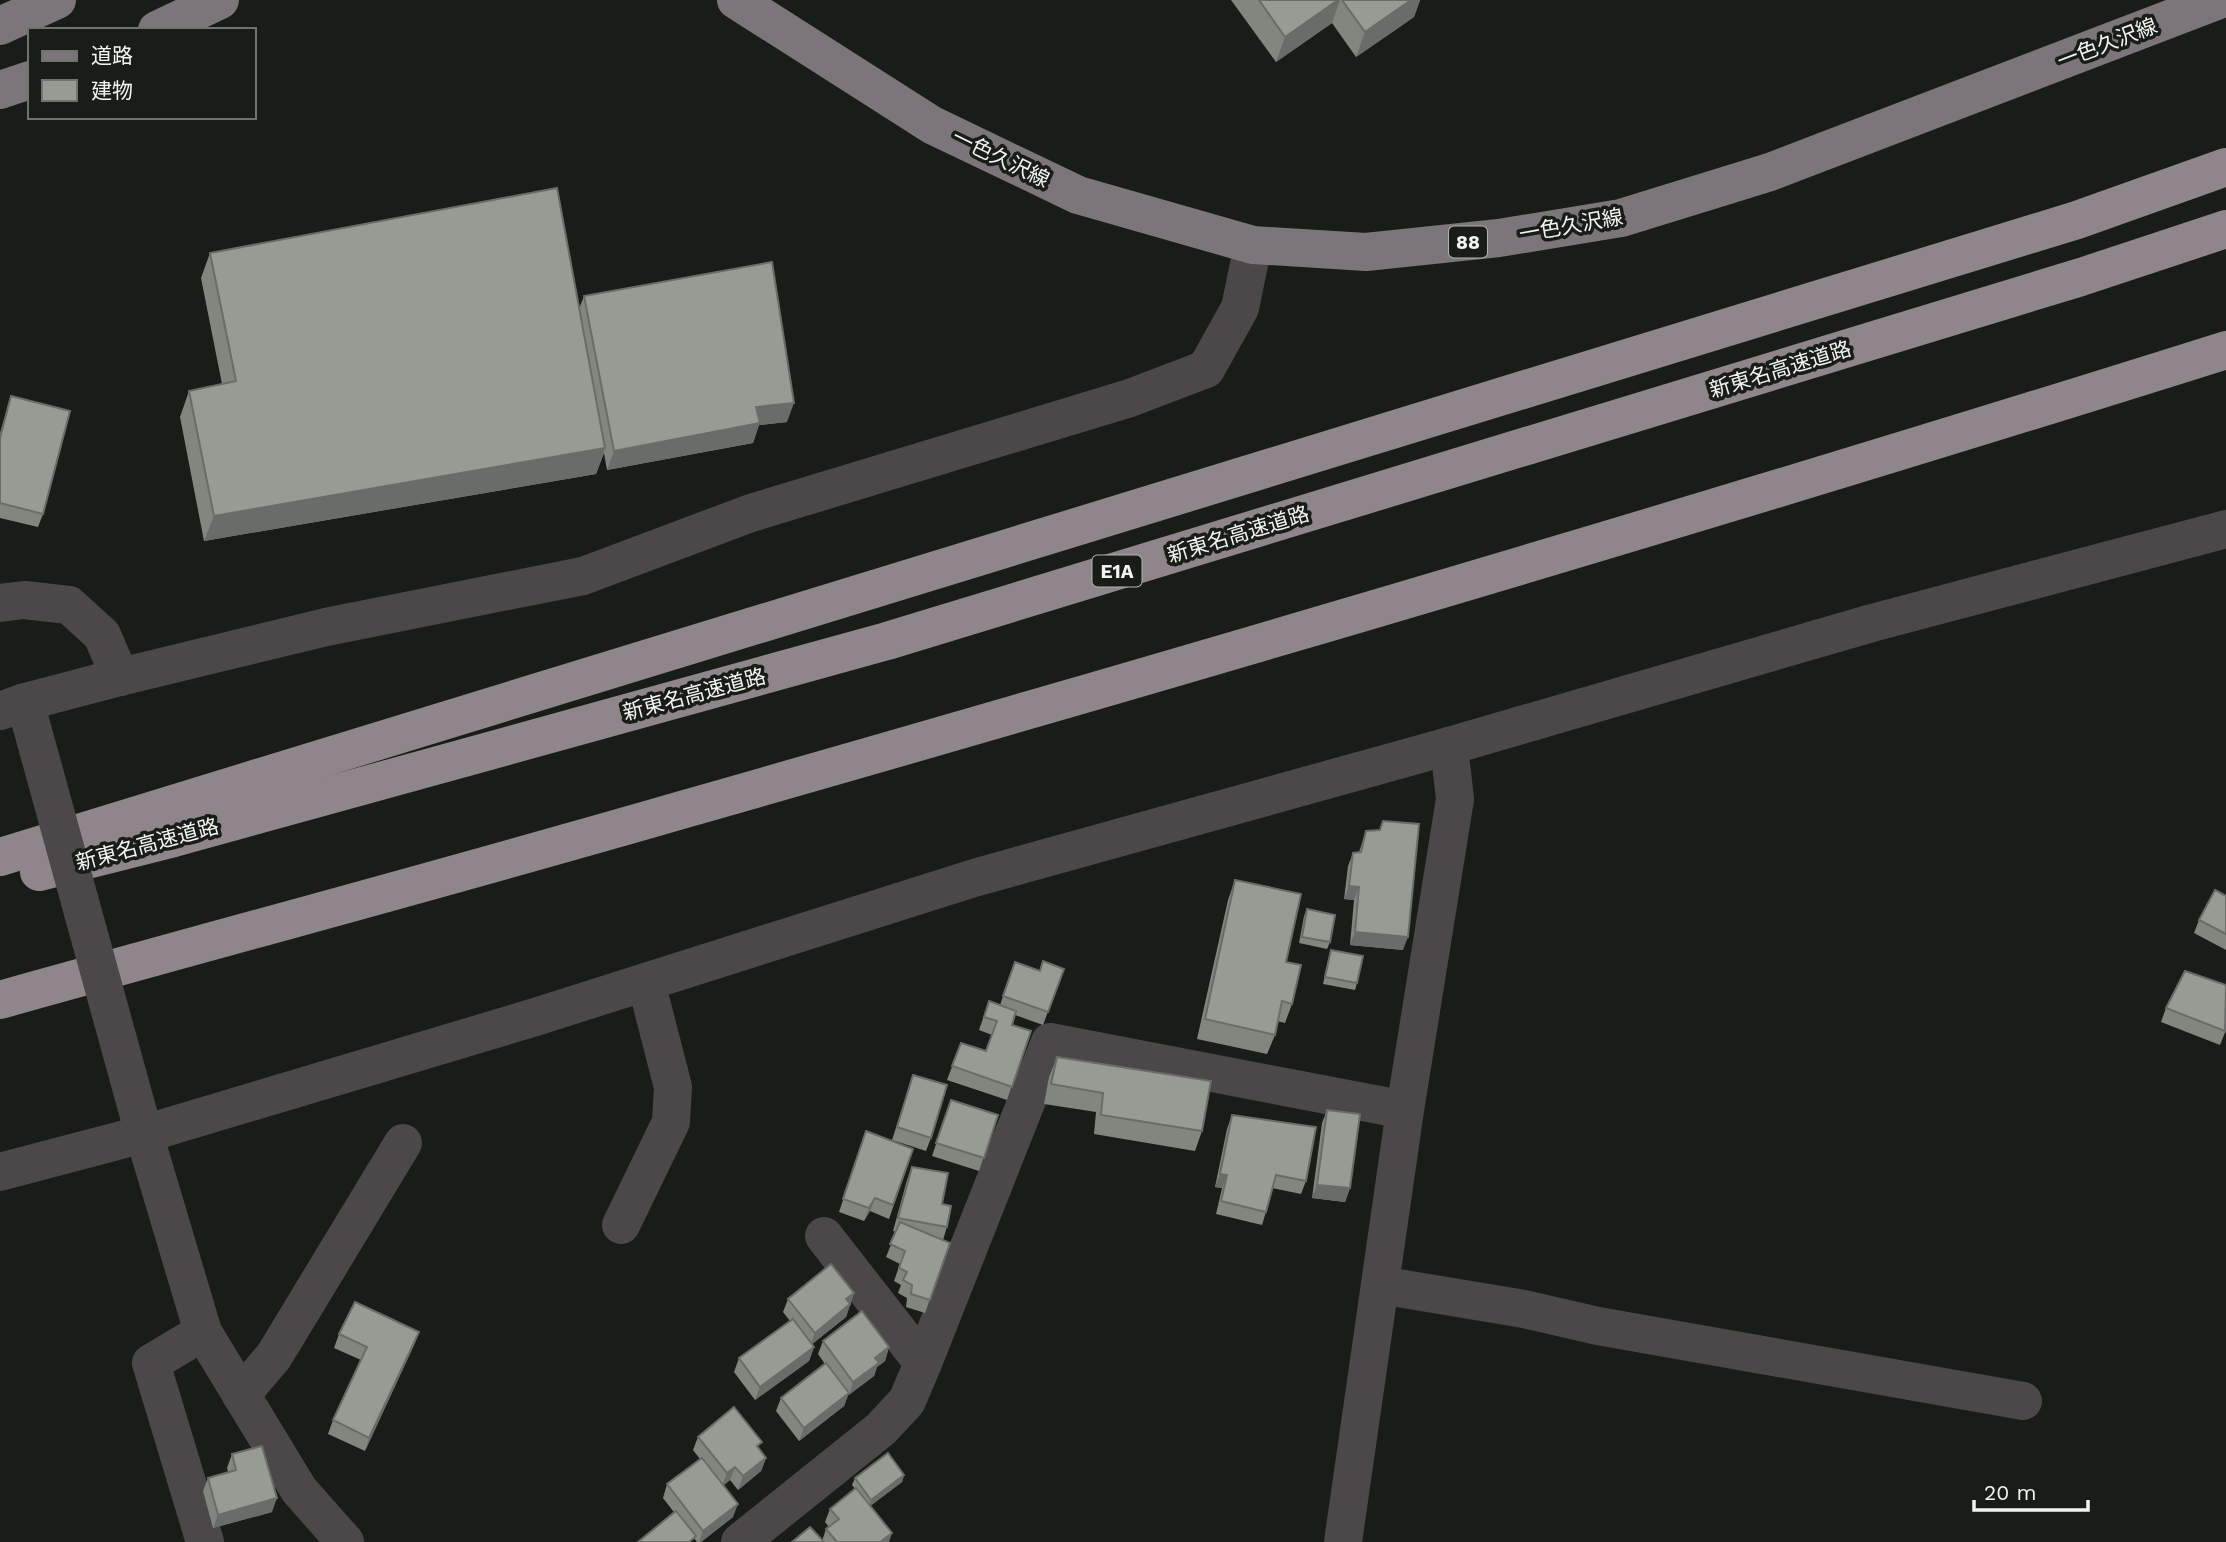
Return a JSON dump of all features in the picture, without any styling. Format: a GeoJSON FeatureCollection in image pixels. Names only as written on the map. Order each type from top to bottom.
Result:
{"type":"FeatureCollection","features":[{"type":"Feature","properties":{"kind":"highway"},"geometry":{"type":"LineString","coordinates":[[0,857],[2077,220],[2226,167]]}},
{"type":"Feature","properties":{"kind":"highway","name":"新東名高速道路"},"geometry":{"type":"LineString","coordinates":[[0,882],[174,838],[887,641],[2054,286],[2226,229]]}},
{"type":"Feature","properties":{"kind":"highway"},"geometry":{"type":"LineString","coordinates":[[0,1000],[682,810],[1366,612],[1927,444],[2226,350]]}},
{"type":"Feature","properties":{"kind":"main road"},"geometry":{"type":"LineString","coordinates":[[0,26],[57,0]]}},
{"type":"Feature","properties":{"kind":"main road"},"geometry":{"type":"LineString","coordinates":[[161,28],[220,0]]}},
{"type":"Feature","properties":{"kind":"main road","name":"一色久沢線"},"geometry":{"type":"LineString","coordinates":[[736,0],[932,125],[1078,195],[1253,245],[1366,252],[1499,238],[1621,218],[1770,172],[2219,0]]}},
{"type":"Feature","properties":{"kind":"main road"},"geometry":{"type":"LineString","coordinates":[[0,90],[28,81]]}},
{"type":"Feature","properties":{"kind":"street"},"geometry":{"type":"LineString","coordinates":[[345,1542],[299,1490],[203,1332],[13,706],[326,627],[583,576],[751,513],[1130,398],[1206,369],[1240,308],[1253,245]]}},
{"type":"Feature","properties":{"kind":"street"},"geometry":{"type":"LineString","coordinates":[[0,1171],[144,1134],[646,982],[974,878],[1450,746],[1872,623],[2226,529]]}},
{"type":"Feature","properties":{"kind":"street"},"geometry":{"type":"LineString","coordinates":[[0,603],[24,600],[69,605],[102,635],[120,677]]}},
{"type":"Feature","properties":{"kind":"street"},"geometry":{"type":"LineString","coordinates":[[1343,1542],[1405,1110],[1455,799],[1450,746]]}},
{"type":"Feature","properties":{"kind":"street"},"geometry":{"type":"LineString","coordinates":[[621,1225],[671,1122],[673,1087],[646,982]]}},
{"type":"Feature","properties":{"kind":"street"},"geometry":{"type":"LineString","coordinates":[[740,1542],[881,1429],[907,1401],[1050,1042],[1405,1110]]}},
{"type":"Feature","properties":{"kind":"street"},"geometry":{"type":"LineString","coordinates":[[241,1395],[274,1356],[403,1143]]}},
{"type":"Feature","properties":{"kind":"street"},"geometry":{"type":"LineString","coordinates":[[824,1236],[923,1363]]}},
{"type":"Feature","properties":{"kind":"street"},"geometry":{"type":"LineString","coordinates":[[1380,1285],[2023,1401]]}},
{"type":"Feature","properties":{"kind":"street"},"geometry":{"type":"LineString","coordinates":[[203,1332],[150,1363],[205,1542]]}},
{"type":"Feature","properties":{"kind":"building"},"geometry":{"type":"Polygon","coordinates":[[[1259,0],[1338,0],[1285,37],[1259,0]]]}},
{"type":"Feature","properties":{"kind":"building"},"geometry":{"type":"Polygon","coordinates":[[[1342,0],[1411,0],[1365,32],[1342,0]]]}},
{"type":"Feature","properties":{"kind":"building"},"geometry":{"type":"Polygon","coordinates":[[[557,188],[605,448],[214,516],[189,391],[236,381],[210,253],[557,188]]]}},
{"type":"Feature","properties":{"kind":"building"},"geometry":{"type":"Polygon","coordinates":[[[772,262],[794,403],[756,407],[760,423],[614,451],[584,296],[772,262]]]}},
{"type":"Feature","properties":{"kind":"building"},"geometry":{"type":"Polygon","coordinates":[[[11,396],[70,411],[43,514],[0,503],[0,438],[11,396]]]}},
{"type":"Feature","properties":{"kind":"building"},"geometry":{"type":"Polygon","coordinates":[[[1383,821],[1419,824],[1408,937],[1355,932],[1359,887],[1349,886],[1353,853],[1361,852],[1366,831],[1380,830],[1383,821]]]}},
{"type":"Feature","properties":{"kind":"building"},"geometry":{"type":"Polygon","coordinates":[[[1235,880],[1301,894],[1286,962],[1301,965],[1292,1004],[1282,1001],[1275,1035],[1205,1019],[1235,880]]]}},
{"type":"Feature","properties":{"kind":"building"},"geometry":{"type":"Polygon","coordinates":[[[2215,890],[2226,896],[2226,934],[2199,920],[2215,890]]]}},
{"type":"Feature","properties":{"kind":"building"},"geometry":{"type":"Polygon","coordinates":[[[1307,909],[1335,915],[1330,942],[1302,937],[1307,909]]]}},
{"type":"Feature","properties":{"kind":"building"},"geometry":{"type":"Polygon","coordinates":[[[1331,950],[1363,956],[1357,983],[1325,977],[1331,950]]]}},
{"type":"Feature","properties":{"kind":"building"},"geometry":{"type":"Polygon","coordinates":[[[1043,961],[1064,969],[1048,1012],[1003,996],[1015,962],[1040,971],[1043,961]]]}},
{"type":"Feature","properties":{"kind":"building"},"geometry":{"type":"Polygon","coordinates":[[[2185,971],[2226,985],[2225,1031],[2166,1008],[2185,971]]]}},
{"type":"Feature","properties":{"kind":"building"},"geometry":{"type":"Polygon","coordinates":[[[989,1001],[1016,1011],[1012,1025],[1031,1031],[1012,1087],[952,1066],[961,1043],[986,1051],[997,1021],[984,1017],[989,1001]]]}},
{"type":"Feature","properties":{"kind":"building"},"geometry":{"type":"Polygon","coordinates":[[[1057,1057],[1211,1081],[1202,1131],[1101,1115],[1103,1093],[1051,1084],[1057,1057]]]}},
{"type":"Feature","properties":{"kind":"building"},"geometry":{"type":"Polygon","coordinates":[[[913,1075],[947,1085],[931,1138],[897,1127],[913,1075]]]}},
{"type":"Feature","properties":{"kind":"building"},"geometry":{"type":"Polygon","coordinates":[[[951,1100],[998,1115],[984,1158],[936,1143],[951,1100]]]}},
{"type":"Feature","properties":{"kind":"building"},"geometry":{"type":"Polygon","coordinates":[[[1327,1110],[1360,1114],[1350,1188],[1317,1185],[1327,1110]]]}},
{"type":"Feature","properties":{"kind":"building"},"geometry":{"type":"Polygon","coordinates":[[[1232,1115],[1316,1127],[1306,1181],[1276,1175],[1266,1212],[1221,1201],[1227,1175],[1220,1174],[1232,1115]]]}},
{"type":"Feature","properties":{"kind":"building"},"geometry":{"type":"Polygon","coordinates":[[[866,1131],[913,1149],[893,1205],[875,1198],[869,1208],[843,1199],[866,1131]]]}},
{"type":"Feature","properties":{"kind":"building"},"geometry":{"type":"Polygon","coordinates":[[[912,1167],[948,1173],[942,1204],[951,1206],[947,1227],[898,1218],[912,1167]]]}},
{"type":"Feature","properties":{"kind":"building"},"geometry":{"type":"Polygon","coordinates":[[[900,1222],[950,1243],[930,1300],[911,1294],[912,1285],[903,1280],[907,1272],[899,1268],[905,1251],[890,1244],[900,1222]]]}},
{"type":"Feature","properties":{"kind":"building"},"geometry":{"type":"Polygon","coordinates":[[[831,1264],[854,1293],[846,1299],[850,1304],[815,1333],[788,1299],[831,1264]]]}},
{"type":"Feature","properties":{"kind":"building"},"geometry":{"type":"Polygon","coordinates":[[[355,1302],[419,1332],[369,1438],[333,1420],[367,1347],[339,1334],[355,1302]]]}},
{"type":"Feature","properties":{"kind":"building"},"geometry":{"type":"Polygon","coordinates":[[[862,1311],[889,1347],[875,1358],[879,1363],[853,1382],[823,1341],[862,1311]]]}},
{"type":"Feature","properties":{"kind":"building"},"geometry":{"type":"Polygon","coordinates":[[[793,1319],[814,1347],[760,1387],[739,1358],[793,1319]]]}},
{"type":"Feature","properties":{"kind":"building"},"geometry":{"type":"Polygon","coordinates":[[[826,1363],[849,1393],[804,1428],[781,1398],[826,1363]]]}},
{"type":"Feature","properties":{"kind":"building"},"geometry":{"type":"Polygon","coordinates":[[[734,1407],[762,1442],[757,1446],[766,1458],[743,1476],[735,1467],[727,1473],[698,1437],[734,1407]]]}},
{"type":"Feature","properties":{"kind":"building"},"geometry":{"type":"Polygon","coordinates":[[[262,1446],[277,1498],[218,1515],[208,1478],[236,1470],[232,1454],[262,1446]]]}},
{"type":"Feature","properties":{"kind":"building"},"geometry":{"type":"Polygon","coordinates":[[[888,1453],[904,1475],[871,1500],[855,1478],[888,1453]]]}},
{"type":"Feature","properties":{"kind":"building"},"geometry":{"type":"Polygon","coordinates":[[[702,1458],[738,1504],[703,1531],[667,1484],[702,1458]]]}},
{"type":"Feature","properties":{"kind":"building"},"geometry":{"type":"Polygon","coordinates":[[[856,1488],[892,1533],[880,1542],[837,1542],[826,1529],[839,1519],[830,1509],[856,1488]]]}},
{"type":"Feature","properties":{"kind":"building"},"geometry":{"type":"Polygon","coordinates":[[[676,1511],[696,1536],[689,1542],[638,1542],[676,1511]]]}},
{"type":"Feature","properties":{"kind":"building"},"geometry":{"type":"Polygon","coordinates":[[[810,1527],[824,1542],[792,1542],[810,1527]]]}}]}
